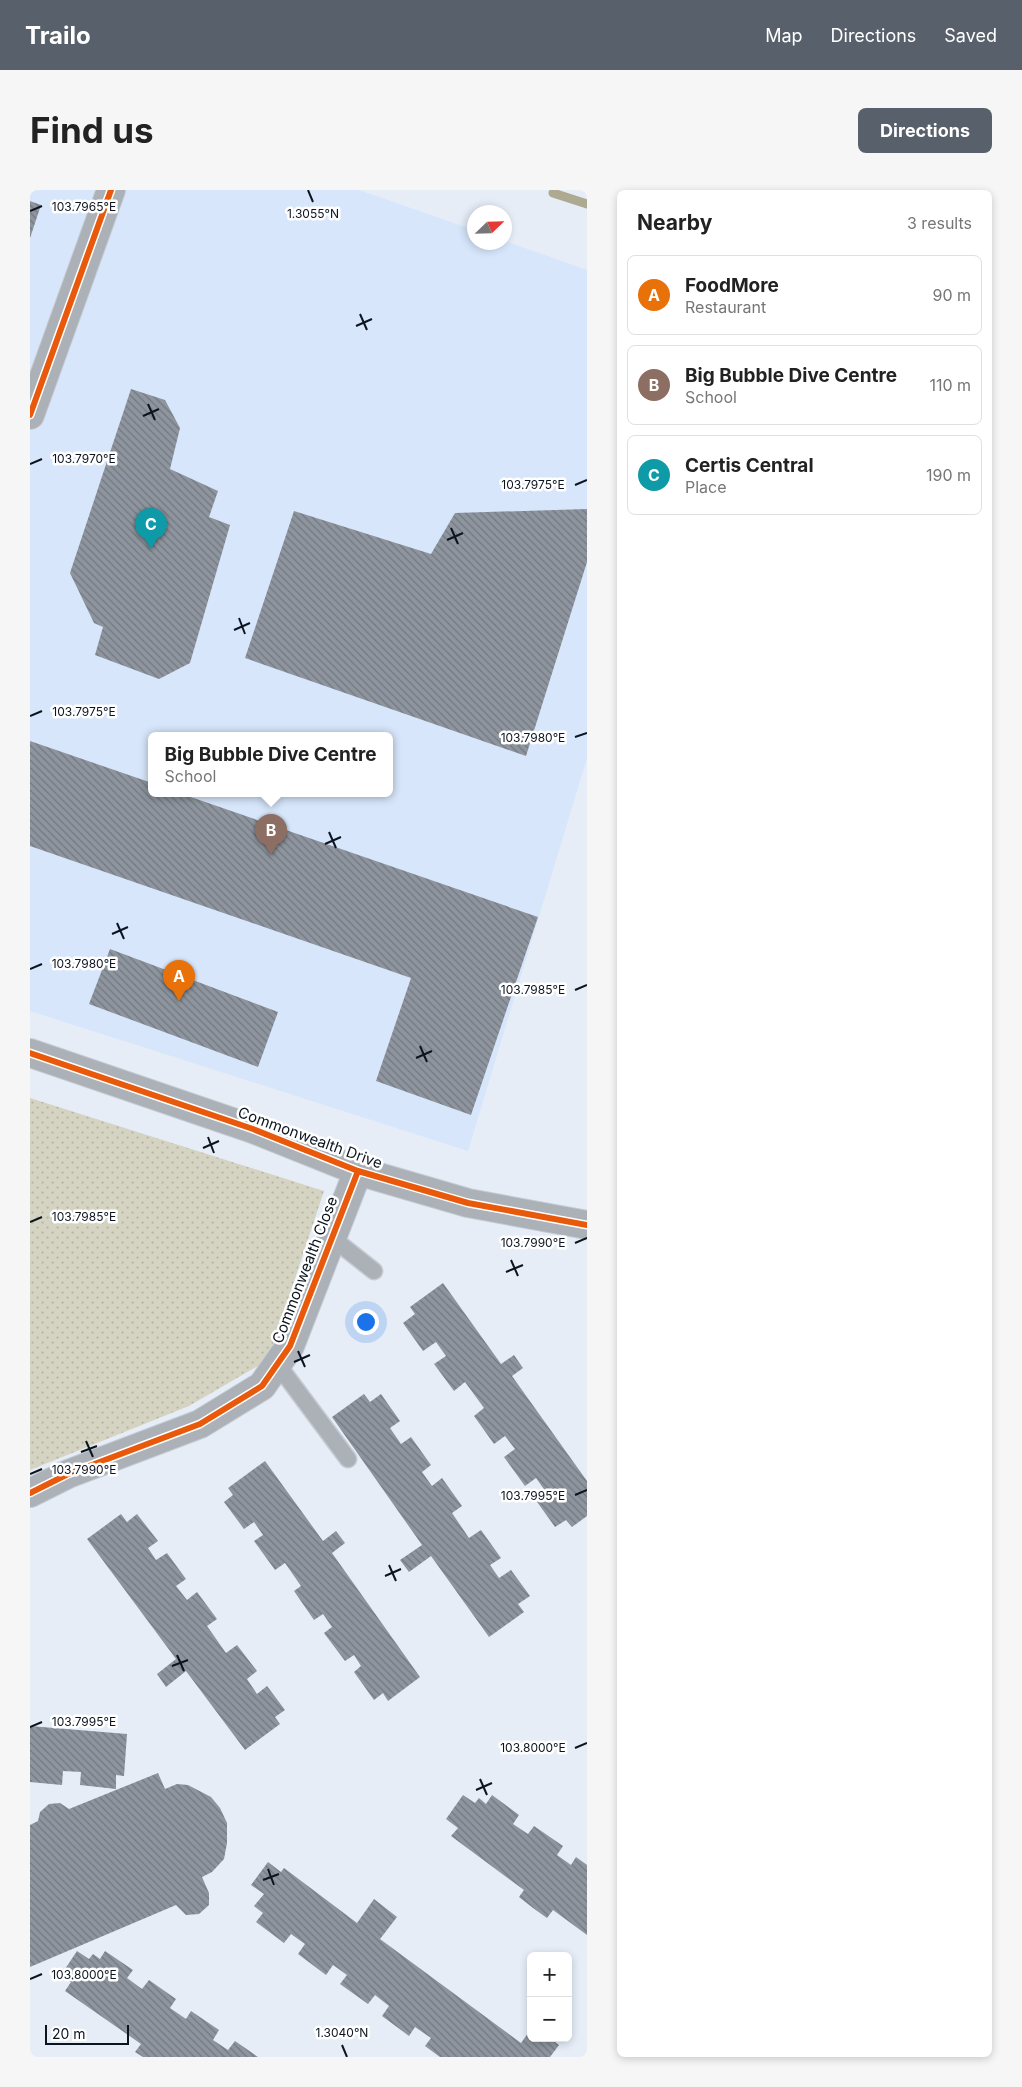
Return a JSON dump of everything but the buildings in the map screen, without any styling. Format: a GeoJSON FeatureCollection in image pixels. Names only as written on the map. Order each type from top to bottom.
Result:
{"type":"FeatureCollection","features":[{"type":"Feature","properties":{"kind":"street"},"geometry":{"type":"LineString","coordinates":[[30,415],[111,190]]}},
{"type":"Feature","properties":{"kind":"street","name":"Commonwealth Drive"},"geometry":{"type":"LineString","coordinates":[[30,1053],[253,1129],[358,1171],[468,1203],[587,1225]]}},
{"type":"Feature","properties":{"kind":"street","name":"Commonwealth Close"},"geometry":{"type":"LineString","coordinates":[[35,1490],[68,1474],[200,1424],[262,1386],[290,1346],[358,1171]]}},
{"type":"Feature","properties":{"kind":"street"},"geometry":{"type":"LineString","coordinates":[[30,1513],[35,1490]]}},
{"type":"Feature","properties":{"kind":"lane"},"geometry":{"type":"LineString","coordinates":[[331,1237],[374,1271]]}},
{"type":"Feature","properties":{"kind":"lane"},"geometry":{"type":"LineString","coordinates":[[278,1365],[348,1459]]}},
{"type":"Feature","properties":{"kind":"shaded area"},"geometry":{"type":"Polygon","coordinates":[[[30,190],[359,190],[467,228],[467,250],[512,250],[512,243],[587,270],[587,758],[468,1151],[30,1011],[30,190]]]}},
{"type":"Feature","properties":{"kind":"green space"},"geometry":{"type":"Polygon","coordinates":[[[30,1098],[324,1191],[268,1360],[189,1406],[30,1470],[30,1098]]]}},
{"type":"Feature","properties":{"kind":"waterway"},"geometry":{"type":"LineString","coordinates":[[553,193],[587,204]]}},
{"type":"Feature","properties":{"kind":"cycle path"},"geometry":{"type":"LineString","coordinates":[[30,415],[111,190]]}},
{"type":"Feature","properties":{"kind":"cycle path"},"geometry":{"type":"LineString","coordinates":[[30,1053],[253,1129],[358,1171],[468,1203],[587,1225]]}},
{"type":"Feature","properties":{"kind":"cycle path"},"geometry":{"type":"LineString","coordinates":[[30,1493],[68,1474],[200,1424],[262,1386],[290,1346],[358,1171]]}},
{"type":"Feature","properties":{"kind":"place","name":"Certis Central"},"geometry":{"type":"Point","coordinates":[151,549]}},
{"type":"Feature","properties":{"kind":"place","name":"Big Bubble Dive Centre"},"geometry":{"type":"Point","coordinates":[271,855]}},
{"type":"Feature","properties":{"kind":"place","name":"FoodMore"},"geometry":{"type":"Point","coordinates":[179,1001]}}]}
